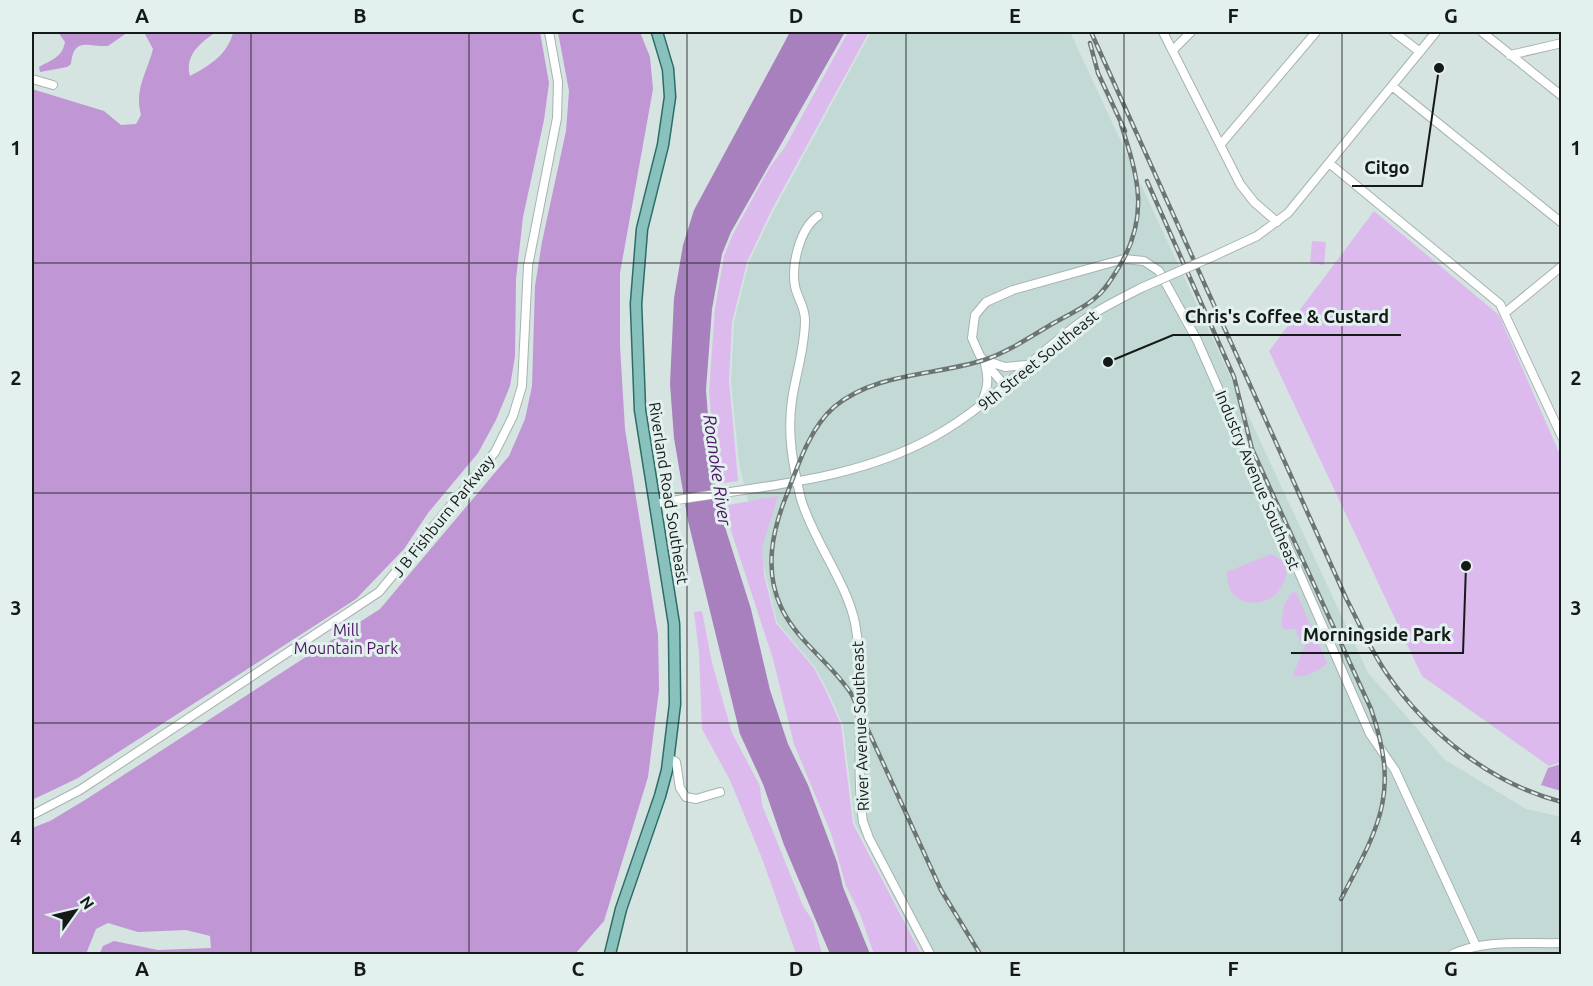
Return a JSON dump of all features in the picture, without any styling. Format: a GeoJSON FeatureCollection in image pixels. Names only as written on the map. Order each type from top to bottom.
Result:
{"type":"FeatureCollection","features":[{"type":"Feature","properties":{"kind":"main road","name":"Riverland Road Southeast"},"geometry":{"type":"LineString","coordinates":[[610,954],[621,909],[660,796],[669,759],[675,704],[676,646],[640,410],[636,304],[642,229],[663,145],[670,97],[668,69],[657,32]]}},
{"type":"Feature","properties":{"kind":"street","name":"J B Fishburn Parkway"},"geometry":{"type":"LineString","coordinates":[[32,814],[80,790],[373,597],[390,581],[427,532],[495,452],[513,416],[522,386],[528,266],[557,118],[558,82],[549,32]]}},
{"type":"Feature","properties":{"kind":"street"},"geometry":{"type":"LineString","coordinates":[[1163,32],[1247,194],[1277,222]]}},
{"type":"Feature","properties":{"kind":"street"},"geometry":{"type":"LineString","coordinates":[[1173,50],[1191,32]]}},
{"type":"Feature","properties":{"kind":"street"},"geometry":{"type":"LineString","coordinates":[[1221,144],[1316,32]]}},
{"type":"Feature","properties":{"kind":"street"},"geometry":{"type":"LineString","coordinates":[[1394,32],[1420,52]]}},
{"type":"Feature","properties":{"kind":"street","name":"9th Street Southeast"},"geometry":{"type":"LineString","coordinates":[[654,504],[797,482],[887,459],[937,436],[1005,386],[1086,318],[1141,288],[1257,236],[1277,222],[1300,200],[1436,32]]}},
{"type":"Feature","properties":{"kind":"street"},"geometry":{"type":"LineString","coordinates":[[1482,32],[1562,96]]}},
{"type":"Feature","properties":{"kind":"street"},"geometry":{"type":"LineString","coordinates":[[1510,55],[1562,43]]}},
{"type":"Feature","properties":{"kind":"street"},"geometry":{"type":"LineString","coordinates":[[32,79],[52,85]]}},
{"type":"Feature","properties":{"kind":"street"},"geometry":{"type":"LineString","coordinates":[[1392,86],[1562,224]]}},
{"type":"Feature","properties":{"kind":"street"},"geometry":{"type":"LineString","coordinates":[[1329,163],[1485,290],[1506,312],[1562,437]]}},
{"type":"Feature","properties":{"kind":"street","name":"River Avenue Southeast"},"geometry":{"type":"LineString","coordinates":[[818,216],[807,228],[795,266],[795,286],[804,308],[805,322],[801,361],[790,414],[791,450],[805,510],[855,622],[861,695],[863,822],[930,954]]}},
{"type":"Feature","properties":{"kind":"street","name":"Industry Avenue Southeast"},"geometry":{"type":"LineString","coordinates":[[1005,386],[984,360],[972,338],[973,321],[980,308],[993,297],[1124,259],[1144,261],[1159,271],[1197,340],[1366,724],[1395,770],[1476,946]]}},
{"type":"Feature","properties":{"kind":"street"},"geometry":{"type":"LineString","coordinates":[[1506,312],[1562,266]]}},
{"type":"Feature","properties":{"kind":"street"},"geometry":{"type":"LineString","coordinates":[[978,407],[986,392],[988,382],[984,360],[1016,368],[1037,359]]}},
{"type":"Feature","properties":{"kind":"street"},"geometry":{"type":"LineString","coordinates":[[669,759],[676,762],[680,788],[686,797],[696,799],[720,792]]}},
{"type":"Feature","properties":{"kind":"street"},"geometry":{"type":"LineString","coordinates":[[1453,954],[1476,946],[1562,944]]}},
{"type":"Feature","properties":{"kind":"shaded area"},"geometry":{"type":"Polygon","coordinates":[[[790,32],[845,32],[731,232],[722,254],[712,309],[706,390],[712,469],[719,508],[751,609],[770,690],[788,744],[808,785],[837,862],[843,887],[870,954],[830,954],[784,845],[763,784],[740,734],[688,521],[674,438],[670,384],[674,298],[683,245],[694,210],[790,32]]]}},
{"type":"Feature","properties":{"kind":"shaded area"},"geometry":{"type":"Polygon","coordinates":[[[848,32],[869,32],[771,211],[747,262],[732,322],[729,380],[738,481],[717,484],[709,391],[715,309],[724,256],[733,234],[770,167],[785,147],[848,32]]]}},
{"type":"Feature","properties":{"kind":"shaded area"},"geometry":{"type":"Polygon","coordinates":[[[871,32],[1070,32],[1368,673],[1445,760],[1526,809],[1561,817],[1561,954],[923,954],[855,823],[843,725],[815,667],[777,622],[739,463],[731,380],[734,322],[749,262],[773,212],[871,32]]]}},
{"type":"Feature","properties":{"kind":"shaded area"},"geometry":{"type":"Polygon","coordinates":[[[1374,211],[1499,315],[1561,457],[1561,762],[1549,766],[1422,676],[1269,351],[1374,211]]]}},
{"type":"Feature","properties":{"kind":"shaded area"},"geometry":{"type":"Polygon","coordinates":[[[1312,241],[1326,242],[1324,265],[1310,263],[1312,241]]]}},
{"type":"Feature","properties":{"kind":"shaded area"},"geometry":{"type":"Polygon","coordinates":[[[778,496],[762,548],[764,575],[776,623],[814,668],[827,693],[841,725],[853,824],[921,954],[874,954],[860,914],[846,886],[831,833],[794,744],[773,659],[723,506],[778,496]]]}},
{"type":"Feature","properties":{"kind":"shaded area"},"geometry":{"type":"Polygon","coordinates":[[[1271,554],[1283,561],[1287,569],[1283,583],[1276,594],[1255,603],[1244,601],[1235,595],[1229,586],[1227,572],[1271,554]]]}},
{"type":"Feature","properties":{"kind":"shaded area"},"geometry":{"type":"Polygon","coordinates":[[[1296,592],[1327,663],[1306,676],[1293,675],[1306,643],[1302,645],[1295,629],[1283,629],[1281,625],[1284,605],[1291,593],[1296,592]]]}},
{"type":"Feature","properties":{"kind":"shaded area"},"geometry":{"type":"Polygon","coordinates":[[[702,611],[712,663],[732,733],[760,786],[762,805],[803,906],[813,921],[822,954],[796,954],[763,861],[730,780],[702,729],[699,652],[694,612],[702,611]]]}},
{"type":"Feature","properties":{"kind":"green space"},"geometry":{"type":"Polygon","coordinates":[[[58,32],[128,32],[108,46],[79,46],[75,50],[71,64],[67,67],[40,72],[39,67],[55,58],[64,47],[65,42],[58,32]]]}},
{"type":"Feature","properties":{"kind":"green space"},"geometry":{"type":"Polygon","coordinates":[[[144,32],[216,32],[195,50],[189,62],[190,76],[222,54],[230,41],[233,33],[231,32],[540,32],[549,83],[544,120],[523,217],[516,279],[515,356],[510,386],[496,420],[478,453],[428,513],[404,549],[356,599],[78,778],[32,800],[32,89],[104,111],[121,125],[136,124],[141,115],[140,89],[153,49],[144,32]]]}},
{"type":"Feature","properties":{"kind":"green space","name":"Mill Mountain Park"},"geometry":{"type":"Polygon","coordinates":[[[558,32],[640,32],[650,57],[653,89],[620,273],[620,346],[625,429],[658,635],[659,690],[648,777],[604,921],[575,954],[106,954],[100,953],[103,946],[114,941],[158,950],[211,948],[210,936],[186,930],[138,932],[108,923],[96,929],[86,954],[32,954],[32,828],[50,821],[85,800],[380,609],[509,456],[525,419],[532,386],[535,286],[566,131],[569,91],[558,32]]]}},
{"type":"Feature","properties":{"kind":"green space"},"geometry":{"type":"Polygon","coordinates":[[[1561,764],[1561,791],[1541,785],[1548,768],[1561,764]]]}},
{"type":"Feature","properties":{"kind":"railway"},"geometry":{"type":"LineString","coordinates":[[1091,32],[1346,598],[1381,665],[1403,696],[1442,736],[1463,753],[1510,783],[1562,802]]}},
{"type":"Feature","properties":{"kind":"railway"},"geometry":{"type":"LineString","coordinates":[[1090,43],[1098,73],[1125,131]]}},
{"type":"Feature","properties":{"kind":"railway"},"geometry":{"type":"LineString","coordinates":[[980,954],[941,890],[852,695],[844,683],[796,631],[781,607],[771,565],[774,536],[782,508],[811,436],[834,407],[868,387],[887,381],[993,357],[1079,309],[1098,296],[1105,288],[1129,248],[1138,213],[1136,179],[1121,124]]}},
{"type":"Feature","properties":{"kind":"railway"},"geometry":{"type":"LineString","coordinates":[[1147,181],[1234,377],[1252,449],[1371,709],[1380,738],[1385,787],[1382,808],[1366,850],[1341,899]]}},
{"type":"Feature","properties":{"kind":"place","name":"Citgo"},"geometry":{"type":"Point","coordinates":[1439,68]}},
{"type":"Feature","properties":{"kind":"place","name":"Chris's Coffee & Custard"},"geometry":{"type":"Point","coordinates":[1108,362]}},
{"type":"Feature","properties":{"kind":"place","name":"Morningside Park"},"geometry":{"type":"Point","coordinates":[1466,566]}},
{"type":"Feature","properties":{"kind":"water label","name":"Roanoke River"},"geometry":{"type":"Point","coordinates":[717,470]}}]}
